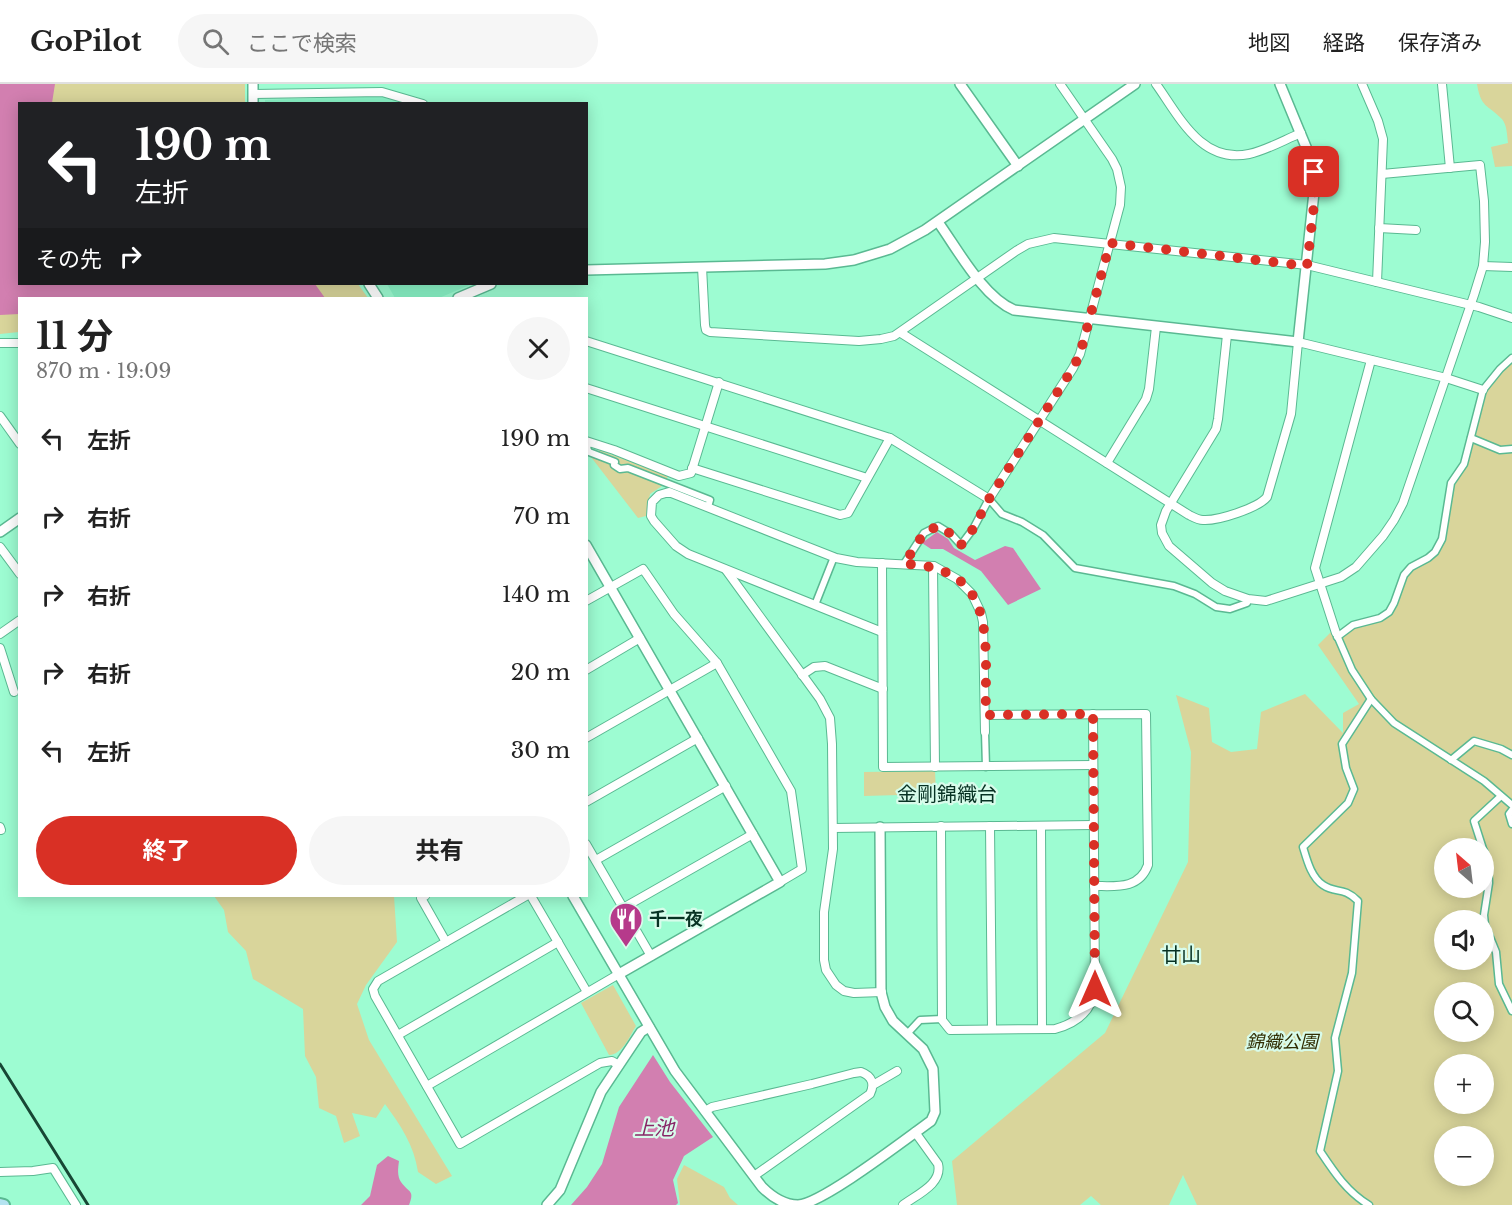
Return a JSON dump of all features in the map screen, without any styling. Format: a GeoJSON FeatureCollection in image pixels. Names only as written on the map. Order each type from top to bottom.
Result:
{"type":"FeatureCollection","features":[{"type":"Feature","properties":{"kind":"main road"},"geometry":{"type":"LineString","coordinates":[[0,1204],[4,1205]]}},
{"type":"Feature","properties":{"kind":"street"},"geometry":{"type":"LineString","coordinates":[[253,84],[253,99],[382,92],[416,102]]}},
{"type":"Feature","properties":{"kind":"street"},"geometry":{"type":"LineString","coordinates":[[960,84],[1018,166]]}},
{"type":"Feature","properties":{"kind":"street"},"geometry":{"type":"LineString","coordinates":[[904,564],[924,533],[938,526],[951,534],[961,545],[983,514],[989,499],[1073,368],[1085,342],[1120,205],[1120,178],[1112,159],[1060,84]]}},
{"type":"Feature","properties":{"kind":"street"},"geometry":{"type":"LineString","coordinates":[[588,270],[807,265],[854,260],[890,249],[938,222],[1135,84]]}},
{"type":"Feature","properties":{"kind":"street"},"geometry":{"type":"LineString","coordinates":[[1156,84],[1191,134],[1219,153],[1249,154],[1301,134]]}},
{"type":"Feature","properties":{"kind":"street"},"geometry":{"type":"LineString","coordinates":[[901,333],[1196,518],[1208,520],[1250,509],[1263,502],[1267,496],[1291,414],[1315,183],[1311,159],[1280,84]]}},
{"type":"Feature","properties":{"kind":"street"},"geometry":{"type":"LineString","coordinates":[[1362,84],[1383,139],[1377,282]]}},
{"type":"Feature","properties":{"kind":"street"},"geometry":{"type":"LineString","coordinates":[[1442,84],[1450,168]]}},
{"type":"Feature","properties":{"kind":"street"},"geometry":{"type":"LineString","coordinates":[[1227,334],[1216,429],[1170,503],[1161,525],[1162,533],[1169,546],[1212,583],[1225,591],[1248,599],[1266,601],[1352,572],[1394,520],[1410,483],[1483,266],[1485,226],[1480,165],[1382,174]]}},
{"type":"Feature","properties":{"kind":"street"},"geometry":{"type":"LineString","coordinates":[[938,222],[996,300],[1014,310],[1298,342],[1446,378],[1483,390]]}},
{"type":"Feature","properties":{"kind":"street"},"geometry":{"type":"LineString","coordinates":[[1380,228],[1416,230]]}},
{"type":"Feature","properties":{"kind":"street"},"geometry":{"type":"LineString","coordinates":[[702,267],[705,325],[706,330],[710,332],[859,341],[881,339],[901,333],[1028,244],[1042,240],[1068,239],[1307,266],[1512,318]]}},
{"type":"Feature","properties":{"kind":"street"},"geometry":{"type":"LineString","coordinates":[[1483,266],[1512,267]]}},
{"type":"Feature","properties":{"kind":"street"},"geometry":{"type":"LineString","coordinates":[[460,297],[489,285]]}},
{"type":"Feature","properties":{"kind":"street"},"geometry":{"type":"LineString","coordinates":[[1107,464],[1146,399],[1156,327]]}},
{"type":"Feature","properties":{"kind":"street"},"geometry":{"type":"LineString","coordinates":[[0,342],[18,343]]}},
{"type":"Feature","properties":{"kind":"street"},"geometry":{"type":"LineString","coordinates":[[588,342],[890,438],[989,499],[1002,514],[1031,527],[1075,568],[1174,586],[1195,594],[1216,607],[1230,609],[1247,603],[1248,599]]}},
{"type":"Feature","properties":{"kind":"street"},"geometry":{"type":"LineString","coordinates":[[1337,635],[1353,625],[1380,618],[1389,612],[1404,575],[1411,567],[1435,552],[1442,539],[1451,483],[1464,464],[1483,390],[1512,358]]}},
{"type":"Feature","properties":{"kind":"street"},"geometry":{"type":"LineString","coordinates":[[1371,360],[1315,568],[1320,584],[1337,635],[1352,670],[1371,699],[1394,723],[1484,781],[1512,805]]}},
{"type":"Feature","properties":{"kind":"street"},"geometry":{"type":"LineString","coordinates":[[588,442],[680,476],[691,473],[719,382]]}},
{"type":"Feature","properties":{"kind":"street"},"geometry":{"type":"LineString","coordinates":[[588,389],[867,478]]}},
{"type":"Feature","properties":{"kind":"street"},"geometry":{"type":"LineString","coordinates":[[0,416],[18,441]]}},
{"type":"Feature","properties":{"kind":"street"},"geometry":{"type":"LineString","coordinates":[[692,468],[840,515],[848,513],[890,438]]}},
{"type":"Feature","properties":{"kind":"street"},"geometry":{"type":"LineString","coordinates":[[1471,438],[1500,450],[1512,449]]}},
{"type":"Feature","properties":{"kind":"street"},"geometry":{"type":"LineString","coordinates":[[588,450],[615,462],[614,465],[620,469],[628,468],[710,500],[708,507]]}},
{"type":"Feature","properties":{"kind":"street"},"geometry":{"type":"LineString","coordinates":[[882,632],[682,551],[651,516],[652,502],[664,493],[676,494],[834,557],[845,560],[933,566],[950,573],[972,594],[981,613],[985,637],[986,767]]}},
{"type":"Feature","properties":{"kind":"street"},"geometry":{"type":"LineString","coordinates":[[0,532],[18,519]]}},
{"type":"Feature","properties":{"kind":"street"},"geometry":{"type":"LineString","coordinates":[[0,548],[18,571]]}},
{"type":"Feature","properties":{"kind":"street"},"geometry":{"type":"LineString","coordinates":[[588,548],[780,882]]}},
{"type":"Feature","properties":{"kind":"street"},"geometry":{"type":"LineString","coordinates":[[815,605],[834,557]]}},
{"type":"Feature","properties":{"kind":"street"},"geometry":{"type":"LineString","coordinates":[[882,563],[883,767],[1093,765]]}},
{"type":"Feature","properties":{"kind":"street"},"geometry":{"type":"LineString","coordinates":[[933,566],[935,767]]}},
{"type":"Feature","properties":{"kind":"street"},"geometry":{"type":"LineString","coordinates":[[427,1086],[802,869],[791,791],[717,663],[674,614],[643,569],[588,600]]}},
{"type":"Feature","properties":{"kind":"street"},"geometry":{"type":"LineString","coordinates":[[726,570],[820,699],[830,718],[833,828],[832,864],[824,912],[824,960],[826,970],[836,985],[844,991],[882,992]]}},
{"type":"Feature","properties":{"kind":"street"},"geometry":{"type":"LineString","coordinates":[[744,594],[745,586],[753,581]]}},
{"type":"Feature","properties":{"kind":"street"},"geometry":{"type":"LineString","coordinates":[[0,634],[18,621]]}},
{"type":"Feature","properties":{"kind":"street"},"geometry":{"type":"LineString","coordinates":[[588,669],[640,638]]}},
{"type":"Feature","properties":{"kind":"street"},"geometry":{"type":"LineString","coordinates":[[0,648],[14,692]]}},
{"type":"Feature","properties":{"kind":"street"},"geometry":{"type":"LineString","coordinates":[[588,737],[717,663]]}},
{"type":"Feature","properties":{"kind":"street"},"geometry":{"type":"LineString","coordinates":[[802,675],[814,667],[825,666],[882,689]]}},
{"type":"Feature","properties":{"kind":"street"},"geometry":{"type":"LineString","coordinates":[[1369,1205],[1355,1196],[1335,1175],[1320,1151],[1338,1071],[1335,1038],[1352,973],[1358,902],[1349,892],[1324,886],[1311,871],[1303,847],[1348,803],[1354,789],[1346,768],[1342,744],[1371,699]]}},
{"type":"Feature","properties":{"kind":"street"},"geometry":{"type":"LineString","coordinates":[[941,826],[942,1019],[950,1030],[1055,1029],[1072,1023],[1084,1014],[1093,999],[1095,976],[1093,714]]}},
{"type":"Feature","properties":{"kind":"street"},"geometry":{"type":"LineString","coordinates":[[986,715],[1146,714],[1148,866],[1145,873],[1134,883],[1125,886],[1094,886]]}},
{"type":"Feature","properties":{"kind":"street"},"geometry":{"type":"LineString","coordinates":[[588,801],[698,738]]}},
{"type":"Feature","properties":{"kind":"street"},"geometry":{"type":"LineString","coordinates":[[1451,760],[1474,741],[1501,749],[1512,755]]}},
{"type":"Feature","properties":{"kind":"street"},"geometry":{"type":"LineString","coordinates":[[596,860],[726,786]]}},
{"type":"Feature","properties":{"kind":"street"},"geometry":{"type":"LineString","coordinates":[[1479,838],[1474,821],[1501,796]]}},
{"type":"Feature","properties":{"kind":"street"},"geometry":{"type":"LineString","coordinates":[[1512,810],[1509,814],[1512,824]]}},
{"type":"Feature","properties":{"kind":"street"},"geometry":{"type":"LineString","coordinates":[[833,828],[1093,825]]}},
{"type":"Feature","properties":{"kind":"street"},"geometry":{"type":"LineString","coordinates":[[990,826],[992,1029]]}},
{"type":"Feature","properties":{"kind":"street"},"geometry":{"type":"LineString","coordinates":[[1041,826],[1042,1029]]}},
{"type":"Feature","properties":{"kind":"street"},"geometry":{"type":"LineString","coordinates":[[574,897],[675,1071],[770,1195],[778,1203],[799,1205],[818,1200],[931,1121],[935,1115],[935,1079],[929,1059],[889,1015],[882,992],[880,827]]}},
{"type":"Feature","properties":{"kind":"street"},"geometry":{"type":"LineString","coordinates":[[623,908],[753,834]]}},
{"type":"Feature","properties":{"kind":"street"},"geometry":{"type":"LineString","coordinates":[[588,847],[651,956]]}},
{"type":"Feature","properties":{"kind":"street"},"geometry":{"type":"LineString","coordinates":[[423,897],[421,898],[446,942]]}},
{"type":"Feature","properties":{"kind":"street"},"geometry":{"type":"LineString","coordinates":[[524,897],[378,981],[373,989],[375,996],[460,1144],[600,1063],[612,1061],[619,1065]]}},
{"type":"Feature","properties":{"kind":"street"},"geometry":{"type":"LineString","coordinates":[[532,897],[587,992]]}},
{"type":"Feature","properties":{"kind":"street"},"geometry":{"type":"LineString","coordinates":[[1487,898],[1484,915],[1496,952],[1499,984],[1512,1011]]}},
{"type":"Feature","properties":{"kind":"street"},"geometry":{"type":"LineString","coordinates":[[398,1035],[558,942]]}},
{"type":"Feature","properties":{"kind":"street"},"geometry":{"type":"LineString","coordinates":[[907,1034],[920,1020],[942,1019]]}},
{"type":"Feature","properties":{"kind":"street"},"geometry":{"type":"LineString","coordinates":[[547,1205],[560,1190],[601,1092],[641,1032],[649,1027]]}},
{"type":"Feature","properties":{"kind":"street"},"geometry":{"type":"LineString","coordinates":[[754,1176],[870,1094],[873,1085],[897,1071]]}},
{"type":"Feature","properties":{"kind":"street"},"geometry":{"type":"LineString","coordinates":[[705,1111],[712,1107],[854,1073],[866,1074],[873,1085]]}},
{"type":"Feature","properties":{"kind":"street"},"geometry":{"type":"LineString","coordinates":[[903,1205],[937,1180],[940,1170],[915,1132]]}},
{"type":"Feature","properties":{"kind":"street"},"geometry":{"type":"LineString","coordinates":[[0,1172],[53,1168],[76,1205]]}},
{"type":"Feature","properties":{"kind":"shaded area"},"geometry":{"type":"Polygon","coordinates":[[[382,96],[406,102],[265,102],[265,100],[382,96]]]}},
{"type":"Feature","properties":{"kind":"shaded area"},"geometry":{"type":"Polygon","coordinates":[[[388,285],[470,285],[441,297],[394,297],[388,285]]]}},
{"type":"Feature","properties":{"kind":"green space"},"geometry":{"type":"Polygon","coordinates":[[[0,84],[245,84],[245,102],[18,102],[18,285],[359,285],[367,297],[18,297],[18,332],[0,334],[0,84]]]}},
{"type":"Feature","properties":{"kind":"green space"},"geometry":{"type":"Polygon","coordinates":[[[1477,84],[1512,84],[1512,166],[1495,167],[1491,147],[1508,143],[1506,127],[1504,121],[1485,105],[1480,97],[1477,84]]]}},
{"type":"Feature","properties":{"kind":"green space","name":"錦織公園"},"geometry":{"type":"Polygon","coordinates":[[[1512,358],[1512,1205],[1197,1205],[1183,1175],[1169,1205],[1101,1205],[1091,1196],[1080,1205],[957,1205],[952,1161],[1105,1033],[1188,862],[1191,752],[1176,695],[1209,708],[1212,742],[1231,752],[1257,749],[1261,712],[1305,694],[1343,733],[1343,713],[1359,704],[1318,645],[1332,631],[1337,636],[1353,625],[1389,612],[1404,575],[1428,558],[1439,545],[1451,483],[1459,472],[1483,390],[1512,358]]]}},
{"type":"Feature","properties":{"kind":"green space"},"geometry":{"type":"Polygon","coordinates":[[[599,450],[668,476],[665,484],[650,494],[646,516],[638,518],[591,457],[599,450]]]}},
{"type":"Feature","properties":{"kind":"green space"},"geometry":{"type":"Polygon","coordinates":[[[935,771],[936,794],[864,796],[864,772],[935,771]]]}},
{"type":"Feature","properties":{"kind":"green space"},"geometry":{"type":"Polygon","coordinates":[[[215,897],[394,897],[397,942],[366,985],[357,1004],[369,1040],[452,1176],[436,1184],[418,1172],[406,1136],[385,1104],[376,1118],[352,1113],[360,1136],[344,1143],[336,1116],[319,1108],[316,1077],[305,1056],[303,1009],[253,979],[246,951],[228,932],[224,910],[215,897]]]}},
{"type":"Feature","properties":{"kind":"green space"},"geometry":{"type":"Polygon","coordinates":[[[613,985],[636,1026],[622,1048],[609,1055],[581,1003],[613,985]]]}},
{"type":"Feature","properties":{"kind":"green space"},"geometry":{"type":"Polygon","coordinates":[[[684,1165],[724,1187],[730,1198],[738,1205],[680,1205],[677,1179],[684,1165]]]}},
{"type":"Feature","properties":{"kind":"water"},"geometry":{"type":"Polygon","coordinates":[[[0,84],[55,84],[52,102],[18,102],[18,285],[316,285],[324,297],[18,297],[18,314],[0,315],[0,84]]]}},
{"type":"Feature","properties":{"kind":"water"},"geometry":{"type":"Polygon","coordinates":[[[937,532],[948,539],[954,548],[975,560],[1005,546],[1013,548],[1041,589],[1008,605],[981,571],[943,549],[931,549],[922,543],[937,532]]]}},
{"type":"Feature","properties":{"kind":"water","name":"上池"},"geometry":{"type":"Polygon","coordinates":[[[653,1055],[670,1082],[713,1137],[684,1156],[673,1180],[678,1203],[676,1205],[571,1205],[587,1187],[602,1164],[619,1107],[653,1055]]]}},
{"type":"Feature","properties":{"kind":"water"},"geometry":{"type":"Polygon","coordinates":[[[388,1156],[399,1161],[400,1180],[411,1194],[409,1205],[361,1205],[370,1196],[377,1165],[388,1156]]]}},
{"type":"Feature","properties":{"kind":"railway"},"geometry":{"type":"LineString","coordinates":[[0,1064],[88,1205]]}},
{"type":"Feature","properties":{"kind":"place","name":"千一夜"},"geometry":{"type":"Point","coordinates":[626,948]}},
{"type":"Feature","properties":{"kind":"district","name":"金剛錦織台"},"geometry":{"type":"Point","coordinates":[947,794]}},
{"type":"Feature","properties":{"kind":"district","name":"廿山"},"geometry":{"type":"Point","coordinates":[1181,955]}},
{"type":"Feature","properties":{"kind":"route"},"geometry":{"type":"LineString","coordinates":[[1095,989],[1093,714],[986,715],[985,637],[977,603],[965,586],[950,573],[934,566],[904,564],[924,533],[938,526],[951,534],[961,545],[973,529],[989,499],[1080,354],[1110,243],[1307,266],[1315,196],[1314,172]]}}]}
